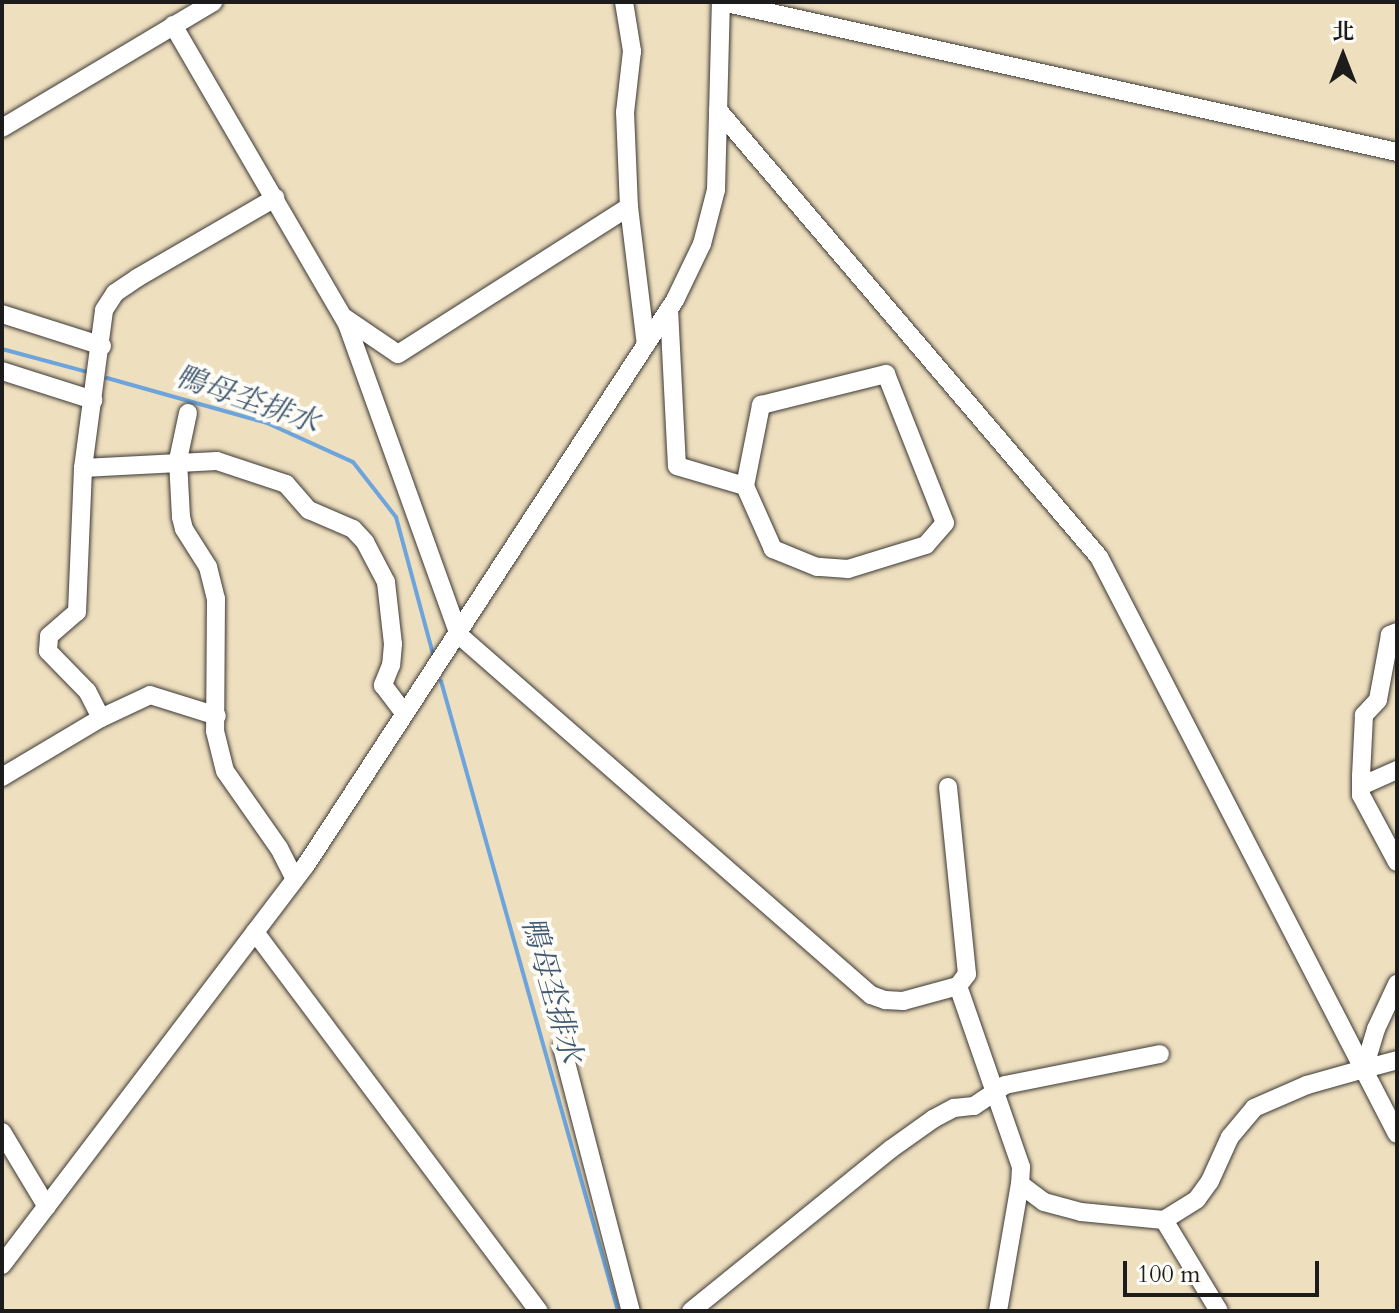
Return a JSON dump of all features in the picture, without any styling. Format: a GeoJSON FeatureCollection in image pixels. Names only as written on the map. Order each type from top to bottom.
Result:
{"type":"FeatureCollection","features":[{"type":"Feature","properties":{"kind":"street"},"geometry":{"type":"LineString","coordinates":[[2,128],[213,2]]}},
{"type":"Feature","properties":{"kind":"street"},"geometry":{"type":"LineString","coordinates":[[624,2],[632,51],[625,112],[629,207],[646,345]]}},
{"type":"Feature","properties":{"kind":"street"},"geometry":{"type":"LineString","coordinates":[[2,1265],[295,879],[459,635],[477,601],[669,309],[702,244],[716,190],[722,2],[1397,152]]}},
{"type":"Feature","properties":{"kind":"street"},"geometry":{"type":"LineString","coordinates":[[173,25],[343,317],[459,635],[871,995],[903,1001],[958,986],[967,974],[948,787]]}},
{"type":"Feature","properties":{"kind":"street"},"geometry":{"type":"LineString","coordinates":[[718,110],[1099,557],[1397,1134]]}},
{"type":"Feature","properties":{"kind":"street"},"geometry":{"type":"LineString","coordinates":[[101,718],[87,691],[48,651],[49,636],[77,612],[83,468],[102,346],[104,310],[115,293],[275,198]]}},
{"type":"Feature","properties":{"kind":"street"},"geometry":{"type":"LineString","coordinates":[[343,317],[398,354],[629,207]]}},
{"type":"Feature","properties":{"kind":"street"},"geometry":{"type":"LineString","coordinates":[[669,309],[677,466],[745,486],[773,549],[817,567],[848,569],[926,545],[945,523],[886,374],[761,405],[745,486]]}},
{"type":"Feature","properties":{"kind":"street"},"geometry":{"type":"LineString","coordinates":[[2,314],[102,346]]}},
{"type":"Feature","properties":{"kind":"street"},"geometry":{"type":"LineString","coordinates":[[2,371],[93,400]]}},
{"type":"Feature","properties":{"kind":"street"},"geometry":{"type":"LineString","coordinates":[[188,413],[178,460],[184,529],[208,567],[216,599],[215,731],[225,771],[279,848],[295,879]]}},
{"type":"Feature","properties":{"kind":"street"},"geometry":{"type":"LineString","coordinates":[[83,468],[178,460],[217,461],[286,484],[309,510],[353,529],[365,542],[386,582],[391,606],[391,665],[383,685],[405,714]]}},
{"type":"Feature","properties":{"kind":"street"},"geometry":{"type":"LineString","coordinates":[[1393,633],[1378,700],[1364,715],[1361,795],[1390,836],[1397,862]]}},
{"type":"Feature","properties":{"kind":"street"},"geometry":{"type":"LineString","coordinates":[[2,777],[101,718],[150,695],[217,716]]}},
{"type":"Feature","properties":{"kind":"street"},"geometry":{"type":"LineString","coordinates":[[1370,708],[1397,698]]}},
{"type":"Feature","properties":{"kind":"street"},"geometry":{"type":"LineString","coordinates":[[1361,786],[1397,770]]}},
{"type":"Feature","properties":{"kind":"street"},"geometry":{"type":"LineString","coordinates":[[255,932],[539,1311]]}},
{"type":"Feature","properties":{"kind":"street"},"geometry":{"type":"LineString","coordinates":[[1364,1069],[1376,1029],[1397,984]]}},
{"type":"Feature","properties":{"kind":"street"},"geometry":{"type":"LineString","coordinates":[[958,986],[1021,1167],[998,1311]]}},
{"type":"Feature","properties":{"kind":"street"},"geometry":{"type":"LineString","coordinates":[[562,1047],[631,1311]]}},
{"type":"Feature","properties":{"kind":"street"},"geometry":{"type":"LineString","coordinates":[[691,1311],[891,1149],[933,1119],[954,1108],[974,1106],[1005,1085],[1160,1054]]}},
{"type":"Feature","properties":{"kind":"street"},"geometry":{"type":"LineString","coordinates":[[1020,1184],[1044,1202],[1081,1212],[1164,1220],[1197,1199],[1210,1181],[1230,1137],[1254,1108],[1307,1085],[1397,1060]]}},
{"type":"Feature","properties":{"kind":"street"},"geometry":{"type":"LineString","coordinates":[[2,1132],[47,1207]]}},
{"type":"Feature","properties":{"kind":"street"},"geometry":{"type":"LineString","coordinates":[[1164,1220],[1219,1311]]}},
{"type":"Feature","properties":{"kind":"waterway","name":"鴨母坔排水"},"geometry":{"type":"LineString","coordinates":[[2,349],[87,372]]}},
{"type":"Feature","properties":{"kind":"waterway","name":"鴨母坔排水"},"geometry":{"type":"LineString","coordinates":[[107,378],[267,423],[353,462],[396,517],[433,654]]}},
{"type":"Feature","properties":{"kind":"waterway","name":"鴨母坔排水"},"geometry":{"type":"LineString","coordinates":[[441,681],[618,1311]]}}]}
